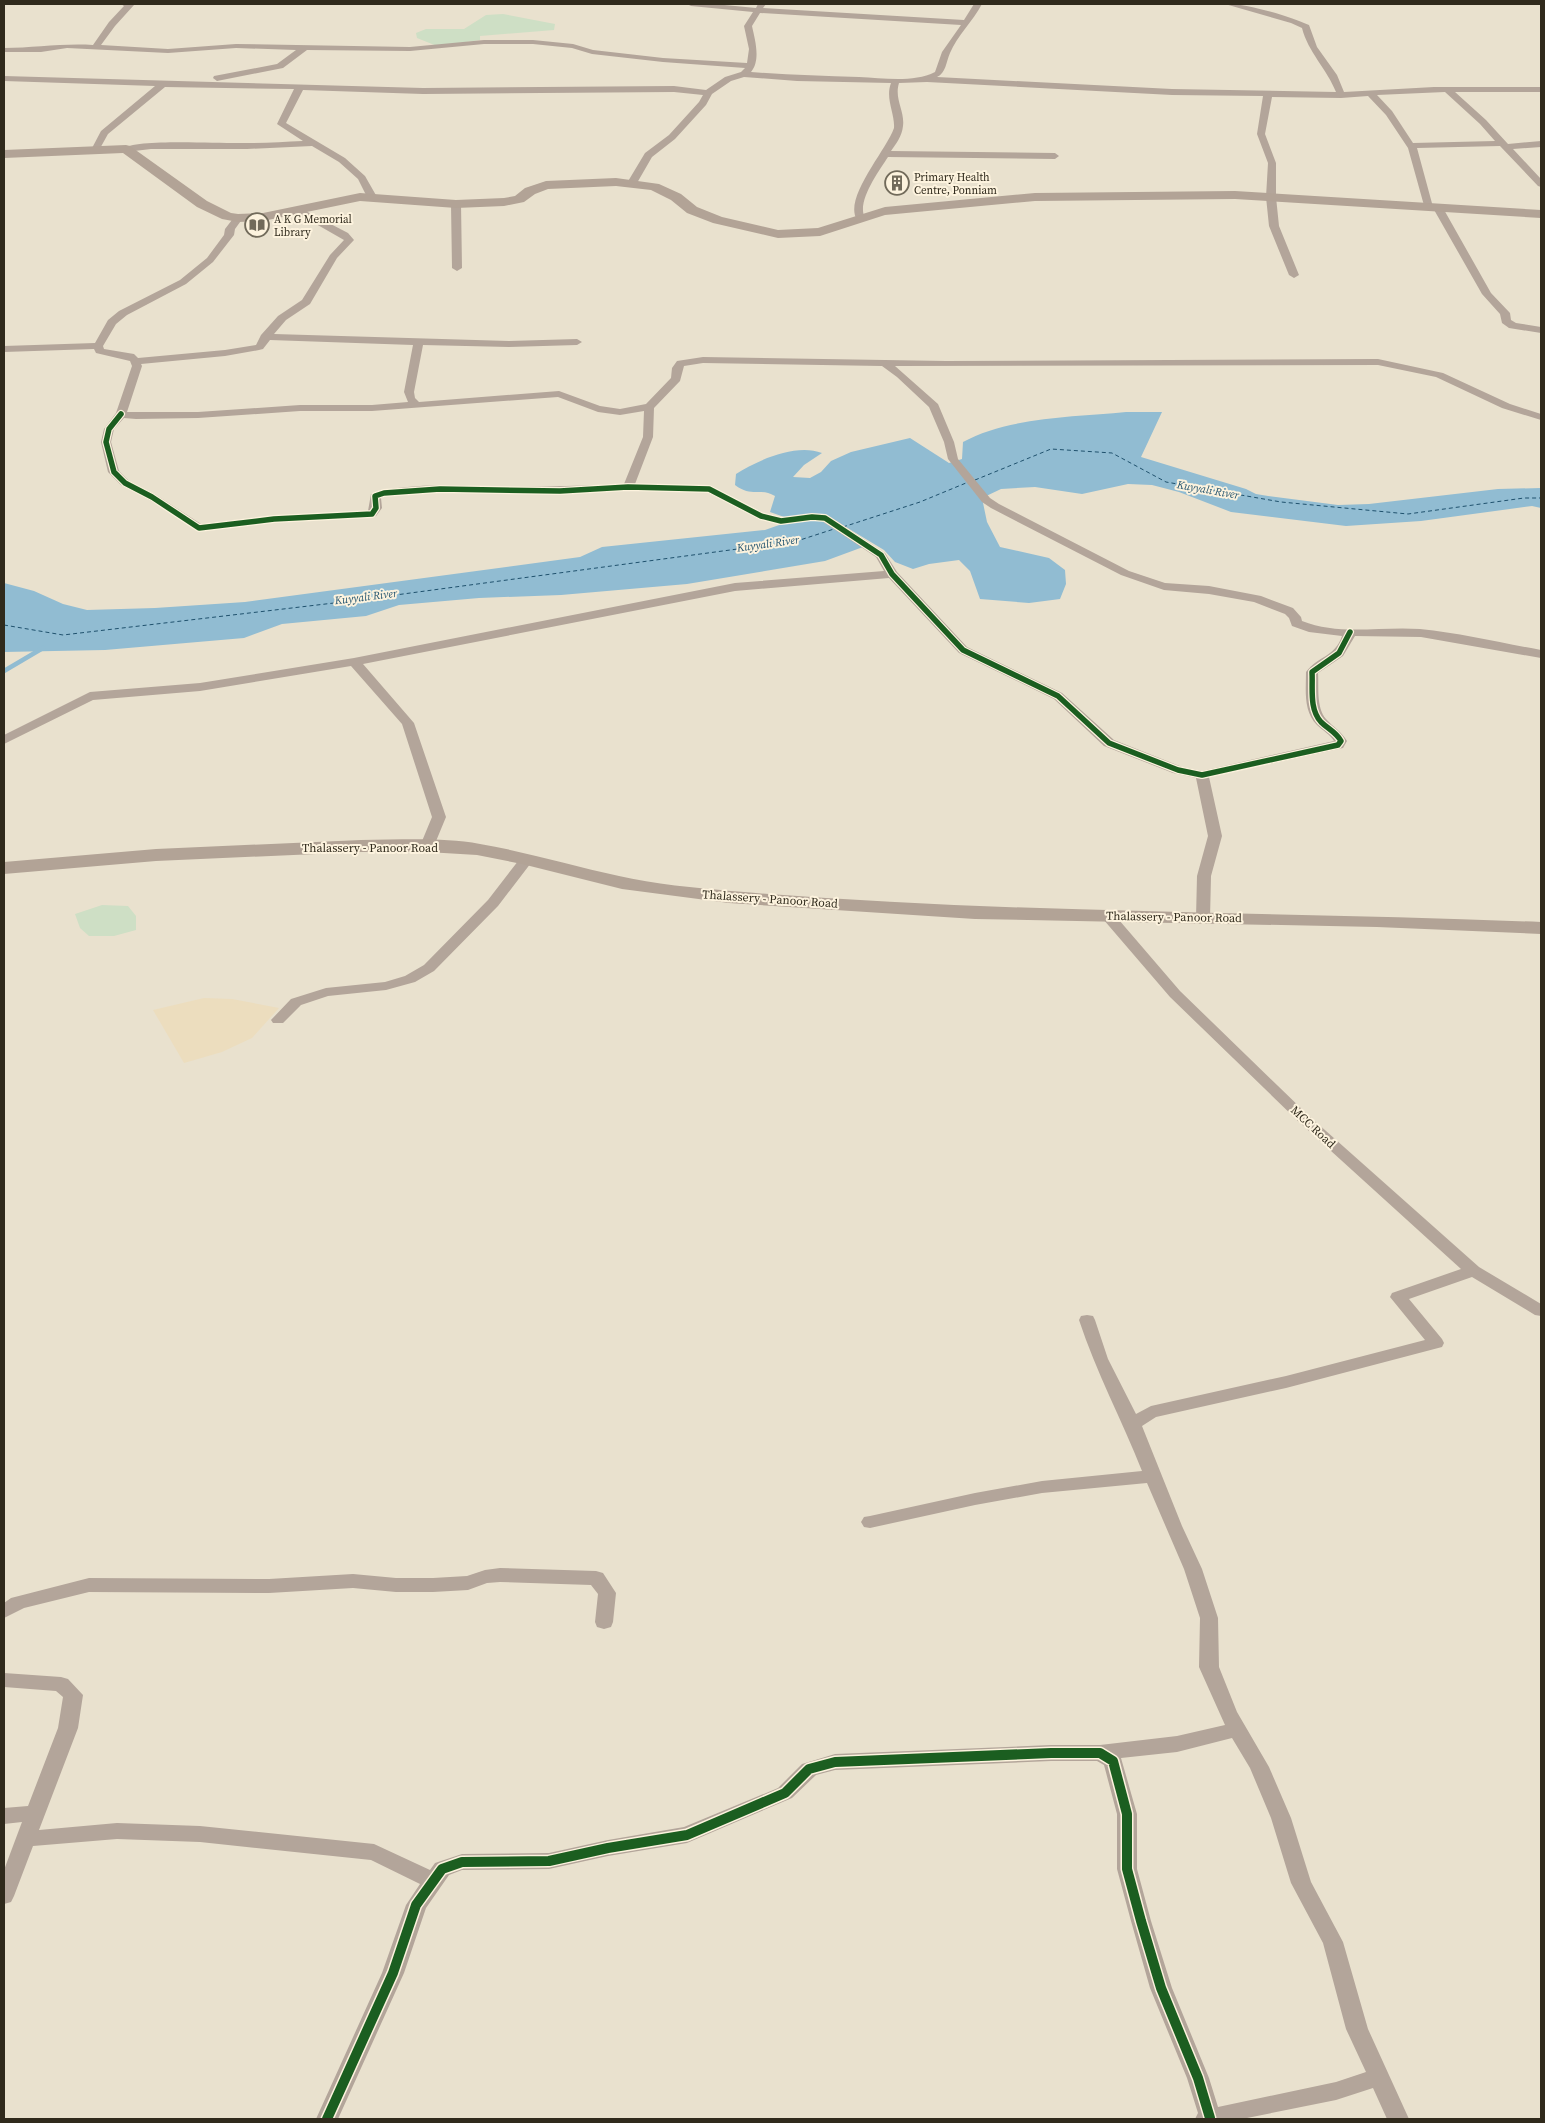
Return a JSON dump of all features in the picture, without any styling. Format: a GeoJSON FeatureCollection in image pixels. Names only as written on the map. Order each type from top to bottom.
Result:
{"type":"FeatureCollection","features":[{"type":"Feature","properties":{"kind":"main road"},"geometry":{"type":"LineString","coordinates":[[4,154],[126,150],[202,204],[227,216],[238,218],[263,217],[332,202],[372,197],[456,204],[519,199],[530,191],[554,184],[632,183],[654,187],[676,197],[692,210],[718,220],[771,232],[801,234],[820,232],[885,211],[1035,197],[1163,195],[1272,197],[1541,214]]}},
{"type":"Feature","properties":{"kind":"main road","name":"Thalassery - Panoor Road"},"geometry":{"type":"LineString","coordinates":[[4,868],[156,855],[361,846],[427,846],[477,849],[528,859],[622,883],[729,897],[975,913],[1377,921],[1541,928]]}},
{"type":"Feature","properties":{"kind":"street"},"geometry":{"type":"LineString","coordinates":[[96,46],[112,24],[131,4]]}},
{"type":"Feature","properties":{"kind":"street"},"geometry":{"type":"LineString","coordinates":[[690,4],[759,7],[967,23]]}},
{"type":"Feature","properties":{"kind":"street"},"geometry":{"type":"LineString","coordinates":[[927,79],[939,73],[946,52],[978,4]]}},
{"type":"Feature","properties":{"kind":"street"},"geometry":{"type":"LineString","coordinates":[[1229,4],[1294,21],[1306,27],[1316,55],[1332,73],[1342,95]]}},
{"type":"Feature","properties":{"kind":"street"},"geometry":{"type":"LineString","coordinates":[[744,74],[751,66],[753,49],[748,26],[759,7]]}},
{"type":"Feature","properties":{"kind":"street"},"geometry":{"type":"LineString","coordinates":[[898,8],[898,18]]}},
{"type":"Feature","properties":{"kind":"street"},"geometry":{"type":"LineString","coordinates":[[4,50],[96,46],[168,51],[236,46],[410,49],[484,42],[533,42],[573,46],[592,52],[663,60],[751,66]]}},
{"type":"Feature","properties":{"kind":"street"},"geometry":{"type":"LineString","coordinates":[[201,85],[223,76],[260,72],[283,64],[299,51],[306,48]]}},
{"type":"Feature","properties":{"kind":"street"},"geometry":{"type":"LineString","coordinates":[[632,183],[648,155],[672,137],[703,103],[708,93],[728,79],[744,74],[816,79],[896,81],[927,79],[1172,92],[1342,95],[1447,90],[1541,90]]}},
{"type":"Feature","properties":{"kind":"street"},"geometry":{"type":"LineString","coordinates":[[4,78],[423,91],[674,89],[708,93]]}},
{"type":"Feature","properties":{"kind":"street"},"geometry":{"type":"LineString","coordinates":[[860,218],[857,211],[860,198],[897,133],[897,108],[892,100],[892,90],[896,81]]}},
{"type":"Feature","properties":{"kind":"street"},"geometry":{"type":"LineString","coordinates":[[95,150],[104,134],[163,84]]}},
{"type":"Feature","properties":{"kind":"street"},"geometry":{"type":"LineString","coordinates":[[300,87],[282,124],[342,160],[362,178],[372,197]]}},
{"type":"Feature","properties":{"kind":"street"},"geometry":{"type":"LineString","coordinates":[[1447,90],[1484,122],[1541,184]]}},
{"type":"Feature","properties":{"kind":"street"},"geometry":{"type":"LineString","coordinates":[[1268,93],[1261,134],[1272,163],[1274,226],[1294,275]]}},
{"type":"Feature","properties":{"kind":"street"},"geometry":{"type":"LineString","coordinates":[[1370,93],[1389,113],[1410,146],[1433,207],[1484,288],[1505,313],[1506,321],[1513,326],[1541,330]]}},
{"type":"Feature","properties":{"kind":"street"},"geometry":{"type":"LineString","coordinates":[[126,150],[151,146],[247,146],[316,143]]}},
{"type":"Feature","properties":{"kind":"street"},"geometry":{"type":"LineString","coordinates":[[1410,146],[1541,144]]}},
{"type":"Feature","properties":{"kind":"street"},"geometry":{"type":"LineString","coordinates":[[885,154],[1054,156]]}},
{"type":"Feature","properties":{"kind":"street"},"geometry":{"type":"LineString","coordinates":[[456,204],[457,268]]}},
{"type":"Feature","properties":{"kind":"street"},"geometry":{"type":"LineString","coordinates":[[135,361],[259,347],[282,318],[306,302],[333,257],[349,240],[345,235],[298,210]]}},
{"type":"Feature","properties":{"kind":"street"},"geometry":{"type":"LineString","coordinates":[[98,346],[112,322],[123,313],[183,282],[210,260],[229,235],[230,229],[238,218]]}},
{"type":"Feature","properties":{"kind":"street"},"geometry":{"type":"LineString","coordinates":[[266,337],[419,342],[444,340],[509,344],[577,342]]}},
{"type":"Feature","properties":{"kind":"street"},"geometry":{"type":"LineString","coordinates":[[416,405],[410,399],[409,392],[414,372],[415,352],[419,342]]}},
{"type":"Feature","properties":{"kind":"street"},"geometry":{"type":"LineString","coordinates":[[4,349],[98,346]]}},
{"type":"Feature","properties":{"kind":"street"},"geometry":{"type":"LineString","coordinates":[[98,346],[100,351],[130,356],[137,366],[121,414],[109,429],[106,442],[114,472],[125,483],[152,497],[199,528],[274,519],[372,514],[376,508],[375,496],[384,493],[440,489],[560,491],[628,487],[709,489],[724,495],[737,505],[782,522],[812,517],[825,518],[881,555],[892,574],[963,650],[1058,696],[1109,743],[1178,770],[1202,775],[1338,745],[1342,741],[1336,731],[1319,719],[1313,705],[1312,672],[1320,664],[1334,658],[1346,648],[1350,632]]}},
{"type":"Feature","properties":{"kind":"street"},"geometry":{"type":"LineString","coordinates":[[121,414],[136,416],[198,415],[300,408],[372,408],[559,394],[606,410],[620,412],[649,407],[676,379],[676,368],[681,363],[691,361],[884,363],[1378,362],[1439,375],[1506,406],[1541,416]]}},
{"type":"Feature","properties":{"kind":"street"},"geometry":{"type":"LineString","coordinates":[[884,363],[901,375],[934,406],[949,442],[953,459],[986,500],[1125,573],[1164,586],[1209,590],[1257,599],[1289,611],[1295,617],[1296,623],[1303,626],[1350,632],[1420,633],[1541,654]]}},
{"type":"Feature","properties":{"kind":"street"},"geometry":{"type":"LineString","coordinates":[[628,487],[648,437],[649,407]]}},
{"type":"Feature","properties":{"kind":"street"},"geometry":{"type":"LineString","coordinates":[[4,740],[90,696],[200,687],[354,662],[735,587],[892,574]]}},
{"type":"Feature","properties":{"kind":"street"},"geometry":{"type":"LineString","coordinates":[[354,662],[408,723],[438,816],[427,846]]}},
{"type":"Feature","properties":{"kind":"street"},"geometry":{"type":"LineString","coordinates":[[1202,775],[1215,836],[1204,876],[1203,918]]}},
{"type":"Feature","properties":{"kind":"street"},"geometry":{"type":"LineString","coordinates":[[278,1020],[296,1002],[318,995],[359,988],[386,986],[410,979],[429,968],[493,903],[528,859]]}},
{"type":"Feature","properties":{"kind":"street","name":"MCC Road"},"geometry":{"type":"LineString","coordinates":[[1108,916],[1175,994],[1303,1118],[1473,1271],[1541,1310]]}},
{"type":"Feature","properties":{"kind":"street"},"geometry":{"type":"LineString","coordinates":[[1132,1424],[1151,1412],[1286,1382],[1436,1343],[1398,1297],[1473,1271]]}},
{"type":"Feature","properties":{"kind":"street"},"geometry":{"type":"LineString","coordinates":[[1087,1320],[1100,1359],[1132,1424],[1173,1526],[1193,1569],[1209,1618],[1209,1667],[1228,1713],[1259,1767],[1281,1818],[1301,1883],[1332,1942],[1357,2029],[1398,2119]]}},
{"type":"Feature","properties":{"kind":"street"},"geometry":{"type":"LineString","coordinates":[[870,1522],[975,1498],[1033,1489],[1154,1476]]}},
{"type":"Feature","properties":{"kind":"street"},"geometry":{"type":"LineString","coordinates":[[4,1611],[18,1603],[89,1585],[268,1586],[353,1581],[433,1585],[468,1583],[485,1577],[500,1575],[596,1578],[607,1593],[604,1622]]}},
{"type":"Feature","properties":{"kind":"street"},"geometry":{"type":"LineString","coordinates":[[4,1680],[60,1684],[72,1695],[68,1728],[4,1896]]}},
{"type":"Feature","properties":{"kind":"street"},"geometry":{"type":"LineString","coordinates":[[327,2119],[393,1973],[416,1905],[442,1869],[462,1862],[550,1861],[608,1848],[687,1835],[785,1793],[809,1769],[835,1762],[1051,1753],[1100,1753],[1177,1744],[1237,1729]]}},
{"type":"Feature","properties":{"kind":"street"},"geometry":{"type":"LineString","coordinates":[[1100,1753],[1113,1761],[1127,1814],[1127,1869],[1136,1904],[1161,1988],[1198,2078],[1208,2119],[1249,2108],[1336,2091],[1378,2077]]}},
{"type":"Feature","properties":{"kind":"street"},"geometry":{"type":"LineString","coordinates":[[4,1816],[35,1813]]}},
{"type":"Feature","properties":{"kind":"street"},"geometry":{"type":"LineString","coordinates":[[25,1839],[117,1831],[210,1835],[374,1852],[432,1881]]}},
{"type":"Feature","properties":{"kind":"shaded area"},"geometry":{"type":"Polygon","coordinates":[[[204,998],[232,999],[279,1008],[252,1038],[222,1052],[184,1063],[153,1010],[204,998]]]}},
{"type":"Feature","properties":{"kind":"green space"},"geometry":{"type":"Polygon","coordinates":[[[503,14],[555,24],[554,30],[480,36],[480,40],[437,46],[417,38],[416,33],[426,29],[464,29],[486,15],[503,14]]]}},
{"type":"Feature","properties":{"kind":"green space"},"geometry":{"type":"Polygon","coordinates":[[[102,905],[128,906],[136,916],[136,930],[114,936],[89,936],[80,928],[75,914],[102,905]]]}},
{"type":"Feature","properties":{"kind":"water","name":"Kuyyali River"},"geometry":{"type":"Polygon","coordinates":[[[1126,412],[1162,412],[1141,457],[1246,489],[1256,494],[1338,505],[1369,504],[1498,489],[1541,488],[1541,508],[1532,506],[1421,521],[1346,526],[1231,512],[1179,492],[1152,485],[1128,484],[1082,494],[1035,487],[1001,489],[982,498],[987,522],[1000,547],[1049,558],[1065,570],[1066,584],[1060,599],[1029,603],[980,599],[970,571],[959,560],[929,564],[913,569],[895,562],[884,550],[826,515],[787,518],[770,512],[775,496],[765,492],[746,491],[735,485],[736,474],[755,463],[778,454],[801,450],[812,450],[822,453],[804,465],[793,477],[810,478],[821,472],[831,461],[851,452],[910,438],[949,463],[962,459],[963,442],[1000,427],[1064,417],[1126,412]]]}},
{"type":"Feature","properties":{"kind":"water","name":"Kuyyali River"},"geometry":{"type":"Polygon","coordinates":[[[817,519],[863,547],[825,561],[687,584],[561,595],[479,598],[399,605],[366,616],[282,624],[244,638],[105,650],[4,652],[4,583],[34,591],[63,604],[87,610],[245,602],[580,557],[602,547],[765,530],[782,524],[817,519]]]}},
{"type":"Feature","properties":{"kind":"waterway"},"geometry":{"type":"LineString","coordinates":[[4,671],[43,648]]}},
{"type":"Feature","properties":{"kind":"ferry route"},"geometry":{"type":"LineString","coordinates":[[975,480],[1051,449],[1112,453],[1166,482],[1281,502],[1408,514],[1524,498],[1541,498]]}},
{"type":"Feature","properties":{"kind":"ferry route"},"geometry":{"type":"LineString","coordinates":[[843,527],[920,502],[966,483]]}},
{"type":"Feature","properties":{"kind":"ferry route"},"geometry":{"type":"LineString","coordinates":[[4,625],[63,635],[351,601],[797,541],[834,529]]}},
{"type":"Feature","properties":{"kind":"cycle path"},"geometry":{"type":"LineString","coordinates":[[121,414],[109,429],[106,442],[114,472],[125,483],[152,497],[199,528],[274,519],[372,514],[376,508],[375,496],[384,493],[440,489],[560,491],[628,487],[709,489],[761,516],[781,521],[812,517],[825,518],[881,555],[892,574],[963,650],[1058,696],[1109,743],[1178,770],[1202,775],[1338,745],[1341,741],[1338,736],[1321,722],[1314,709],[1312,672],[1343,649],[1350,632]]}},
{"type":"Feature","properties":{"kind":"cycle path"},"geometry":{"type":"LineString","coordinates":[[327,2119],[393,1973],[416,1905],[442,1869],[462,1862],[549,1861],[608,1848],[687,1835],[785,1793],[809,1769],[835,1762],[1051,1753],[1100,1753],[1113,1761],[1127,1814],[1127,1869],[1141,1921],[1161,1988],[1198,2078],[1210,2118]]}},
{"type":"Feature","properties":{"kind":"place","name":"Primary Health Centre, Ponniam"},"geometry":{"type":"Point","coordinates":[897,183]}},
{"type":"Feature","properties":{"kind":"place","name":"A K G Memorial Library"},"geometry":{"type":"Point","coordinates":[257,225]}}]}
